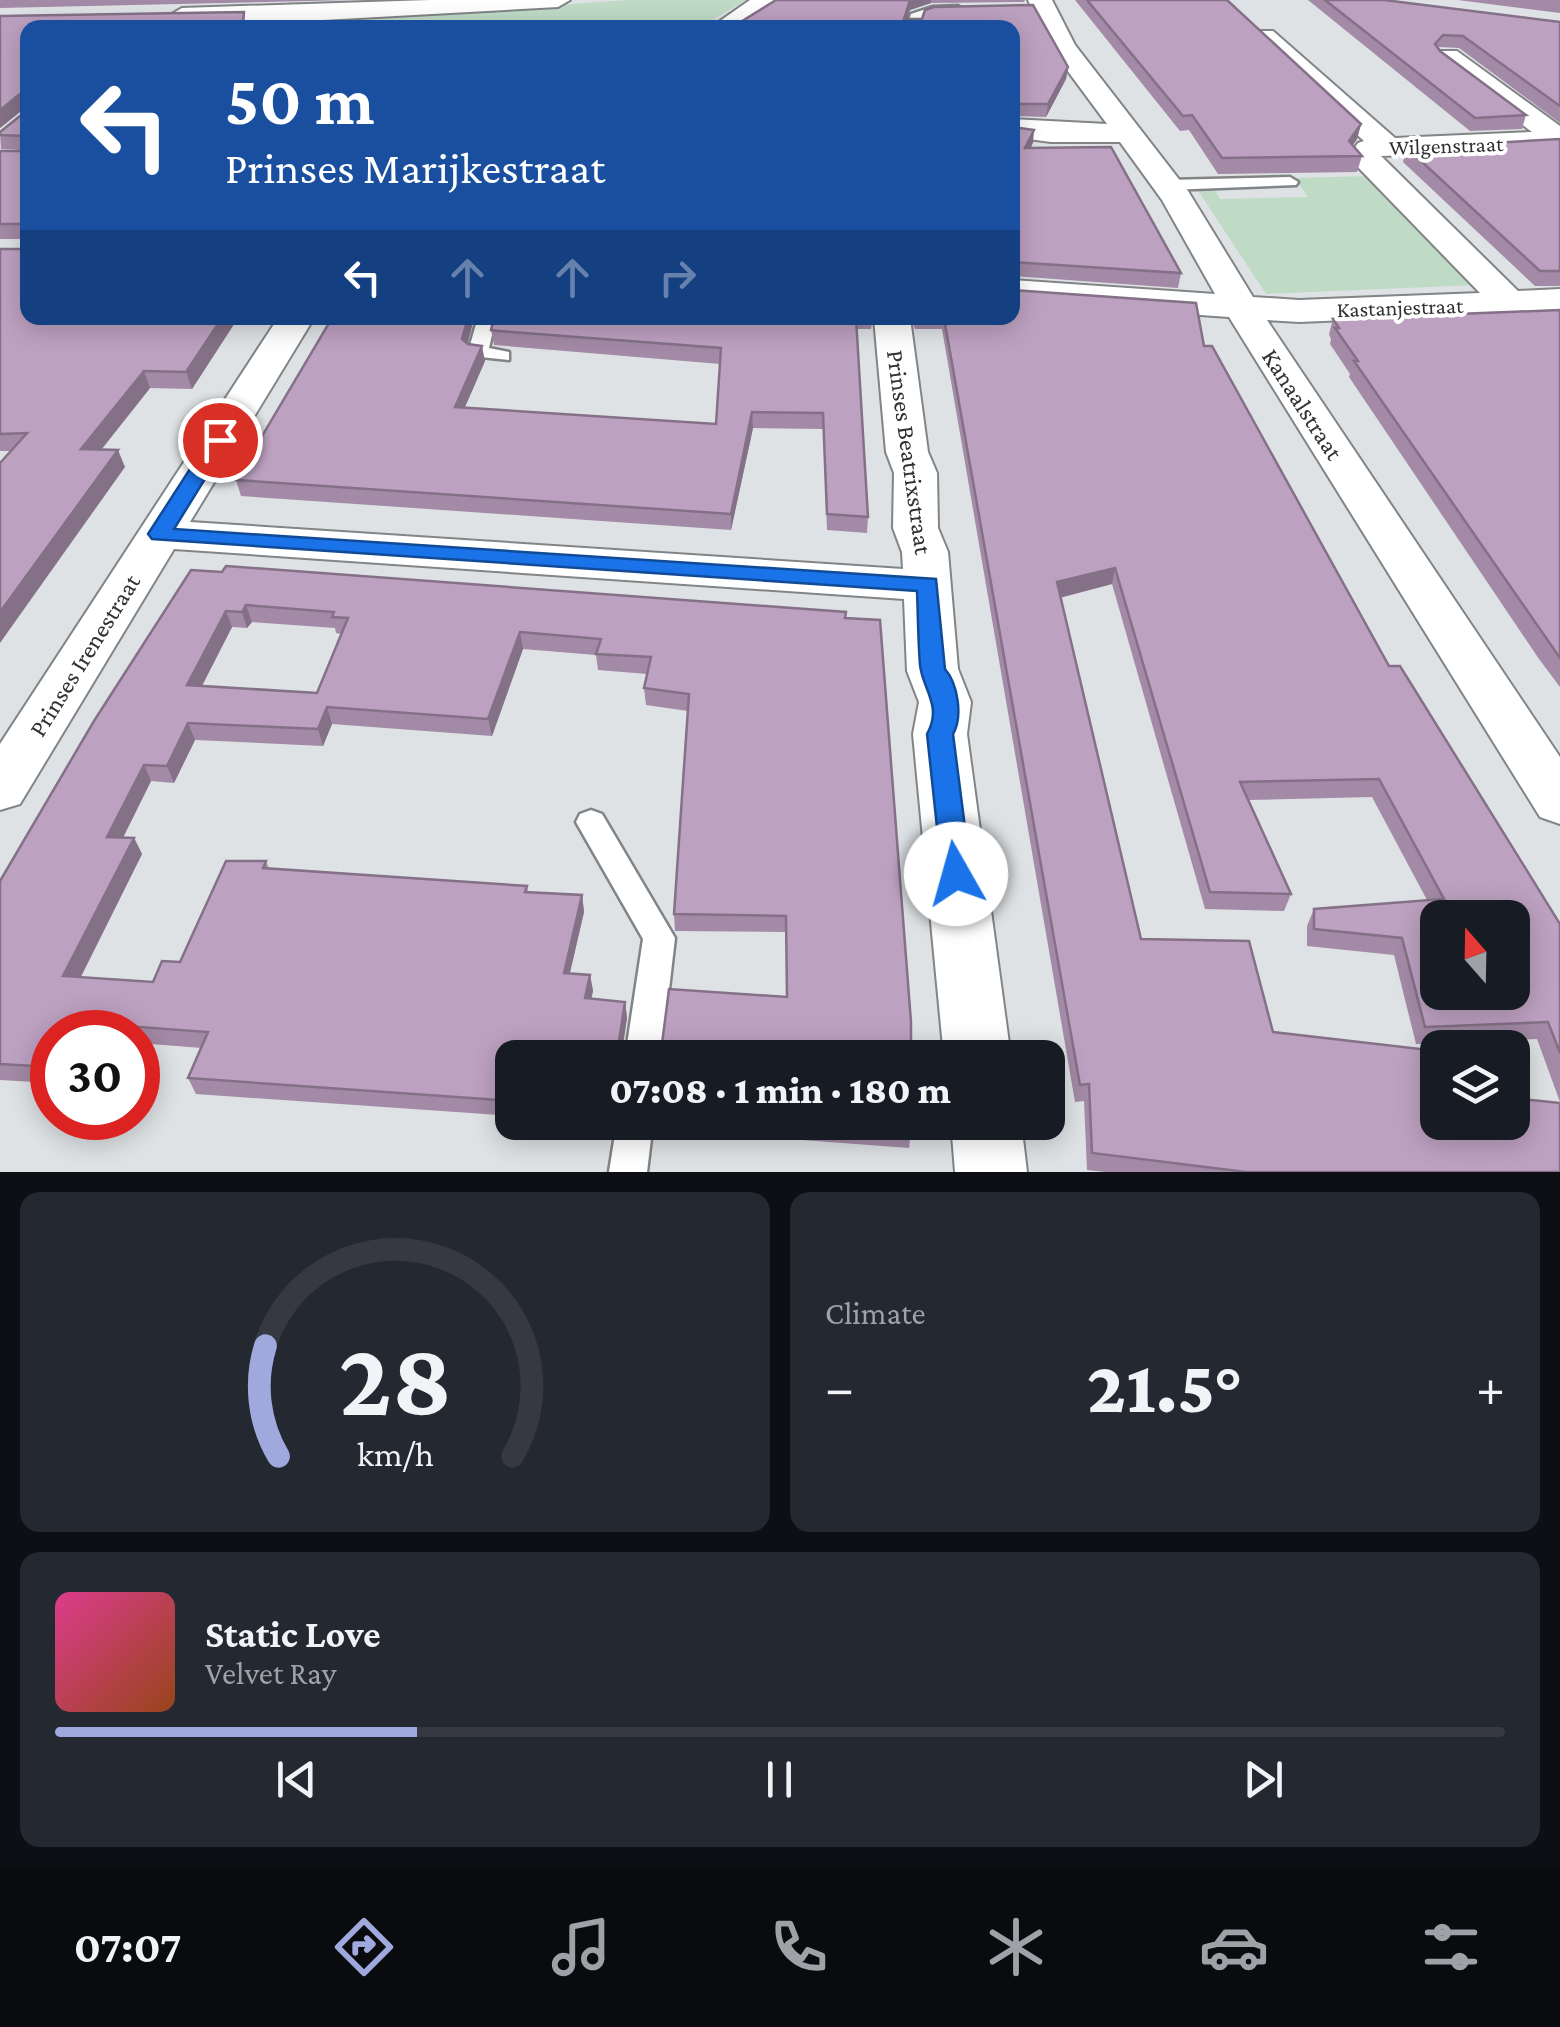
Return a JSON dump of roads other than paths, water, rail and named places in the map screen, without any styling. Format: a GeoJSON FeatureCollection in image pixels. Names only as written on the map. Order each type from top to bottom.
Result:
{"type":"FeatureCollection","features":[{"type":"Feature","properties":{"kind":"street"},"geometry":{"type":"LineString","coordinates":[[287,20],[558,0]]}},
{"type":"Feature","properties":{"kind":"street"},"geometry":{"type":"LineString","coordinates":[[735,20],[766,0]]}},
{"type":"Feature","properties":{"kind":"street","name":"Kanaalstraat"},"geometry":{"type":"LineString","coordinates":[[1036,6],[1168,184],[1240,306],[1560,802]]}},
{"type":"Feature","properties":{"kind":"street"},"geometry":{"type":"LineString","coordinates":[[160,16],[249,20]]}},
{"type":"Feature","properties":{"kind":"street"},"geometry":{"type":"LineString","coordinates":[[1250,23],[1388,147]]}},
{"type":"Feature","properties":{"kind":"street"},"geometry":{"type":"LineString","coordinates":[[1448,56],[1560,140]]}},
{"type":"Feature","properties":{"kind":"street"},"geometry":{"type":"LineString","coordinates":[[1020,129],[1128,133]]}},
{"type":"Feature","properties":{"kind":"street","name":"Wilgenstraat"},"geometry":{"type":"LineString","coordinates":[[1510,303],[1364,156],[1368,149],[1388,147],[1560,140]]}},
{"type":"Feature","properties":{"kind":"street","name":"Kastanjestraat"},"geometry":{"type":"LineString","coordinates":[[1020,292],[1299,311],[1560,300]]}},
{"type":"Feature","properties":{"kind":"street","name":"Prinses Irenestraat"},"geometry":{"type":"LineString","coordinates":[[0,789],[292,325]]}},
{"type":"Feature","properties":{"kind":"street","name":"Prinses Beatrixstraat"},"geometry":{"type":"LineString","coordinates":[[893,325],[908,452],[914,458],[916,473],[917,489],[913,496],[918,545],[925,552],[933,672],[941,681],[945,712],[946,723],[940,734],[976,1040]]}},
{"type":"Feature","properties":{"kind":"street"},"geometry":{"type":"LineString","coordinates":[[159,534],[876,584],[928,584]]}},
{"type":"Feature","properties":{"kind":"street"},"geometry":{"type":"LineString","coordinates":[[988,1140],[991,1172]]}},
{"type":"Feature","properties":{"kind":"lane"},"geometry":{"type":"LineString","coordinates":[[914,20],[932,10],[969,10]]}},
{"type":"Feature","properties":{"kind":"lane"},"geometry":{"type":"LineString","coordinates":[[1168,184],[1290,182]]}},
{"type":"Feature","properties":{"kind":"lane"},"geometry":{"type":"LineString","coordinates":[[485,325],[478,352],[502,356]]}},
{"type":"Feature","properties":{"kind":"lane"},"geometry":{"type":"LineString","coordinates":[[591,822],[659,938],[646,1040]]}},
{"type":"Feature","properties":{"kind":"lane"},"geometry":{"type":"LineString","coordinates":[[628,1172],[632,1140]]}}]}
